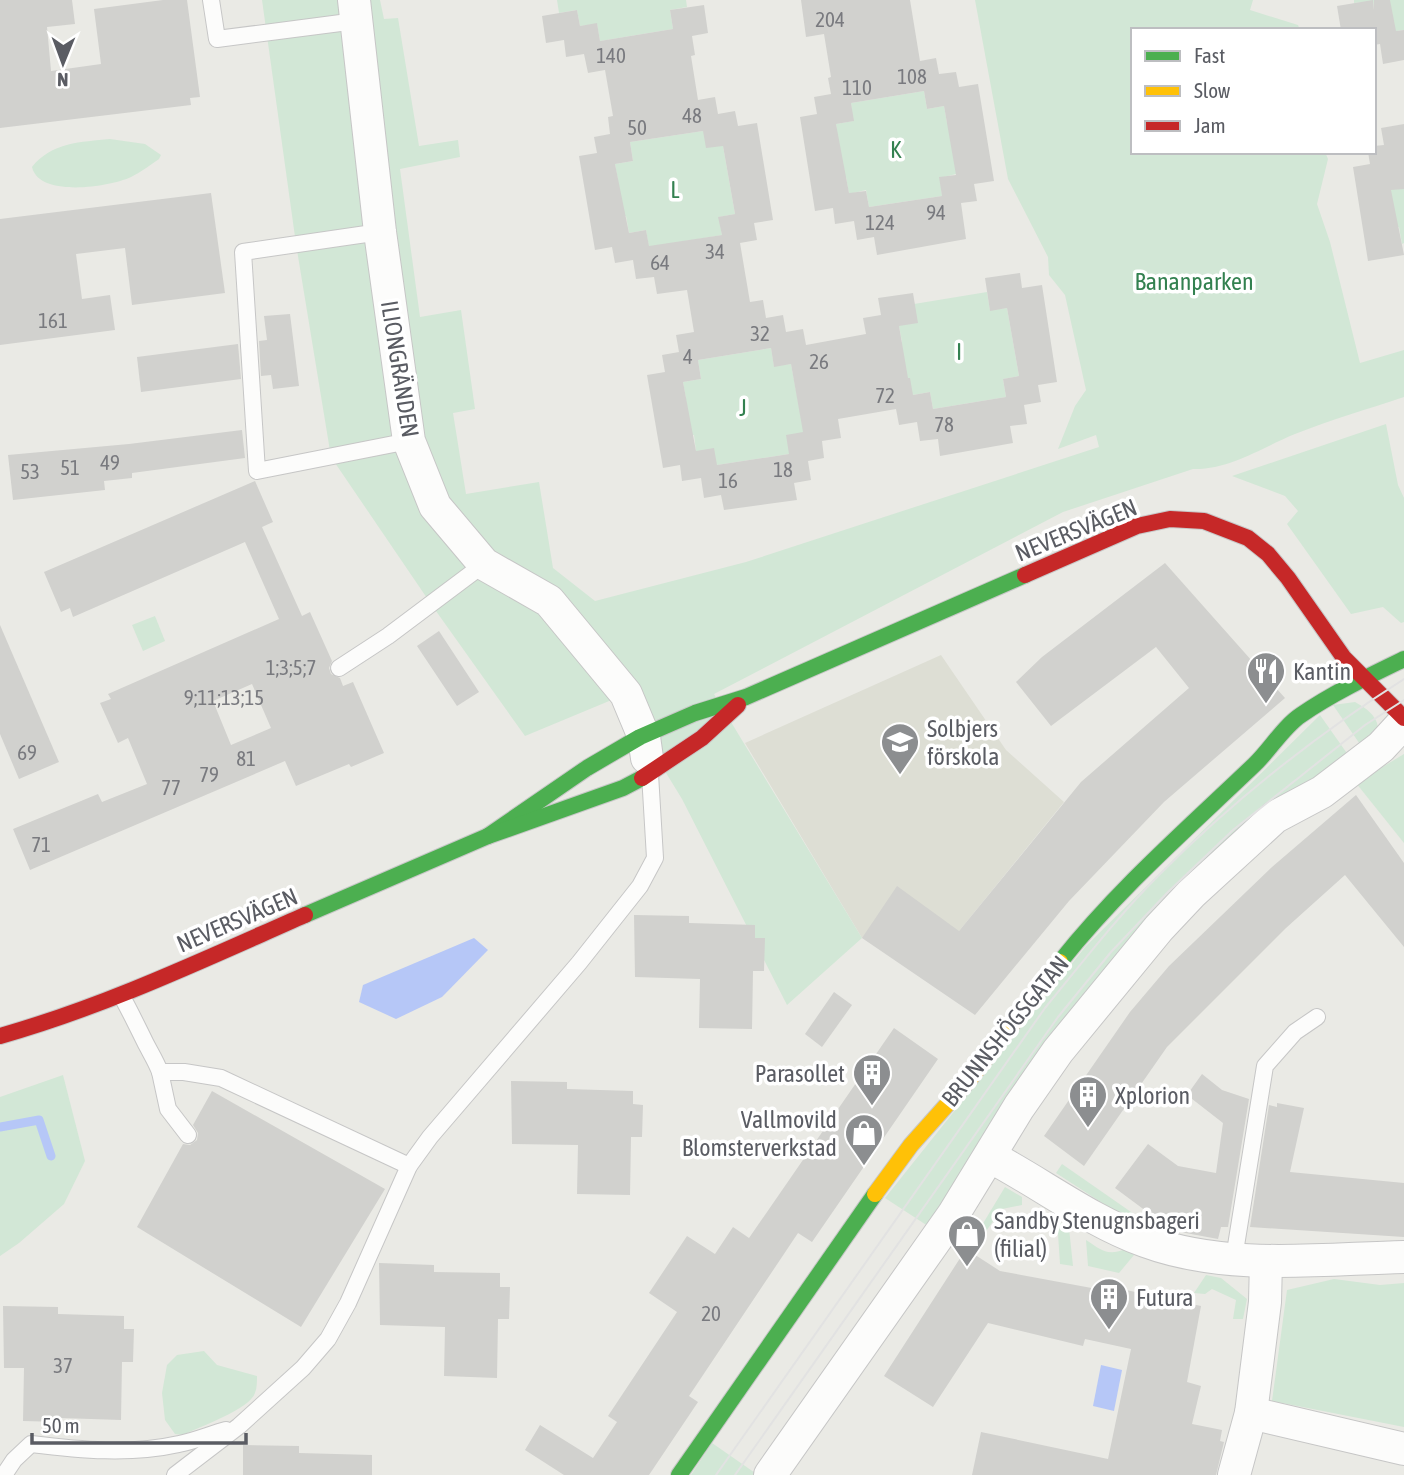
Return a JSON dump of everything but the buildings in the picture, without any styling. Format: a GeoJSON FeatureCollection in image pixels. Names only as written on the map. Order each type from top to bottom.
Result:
{"type":"FeatureCollection","features":[{"type":"Feature","properties":{"kind":"street","name":"ILIONGRÄNDEN"},"geometry":{"type":"LineString","coordinates":[[355,10],[380,232],[409,441],[435,506],[484,564],[549,601],[626,694],[644,737],[650,774]]}},
{"type":"Feature","properties":{"kind":"street","name":"NEVERSVÄGEN"},"geometry":{"type":"LineString","coordinates":[[488,836],[594,765],[693,713],[746,697],[1137,526],[1170,519],[1204,521],[1225,528],[1248,538],[1268,554],[1344,658],[1404,720]]}},
{"type":"Feature","properties":{"kind":"street","name":"BRUNNSHÖGSGATAN"},"geometry":{"type":"LineString","coordinates":[[679,1475],[911,1145],[969,1080],[1088,927],[1147,864],[1256,763],[1299,716],[1404,659]]}},
{"type":"Feature","properties":{"kind":"street","name":"NEVERSVÄGEN"},"geometry":{"type":"LineString","coordinates":[[0,1035],[42,1024],[121,995],[488,836],[606,795],[650,774],[702,738],[746,697]]}},
{"type":"Feature","properties":{"kind":"street"},"geometry":{"type":"LineString","coordinates":[[770,1475],[953,1215],[1019,1107],[1058,1051],[1191,894],[1275,817],[1322,792],[1381,747],[1404,720]]}},
{"type":"Feature","properties":{"kind":"street"},"geometry":{"type":"LineString","coordinates":[[990,1157],[1101,1220],[1145,1241],[1191,1254],[1266,1261],[1404,1257]]}},
{"type":"Feature","properties":{"kind":"street"},"geometry":{"type":"LineString","coordinates":[[1234,1475],[1251,1413],[1265,1302],[1266,1261]]}},
{"type":"Feature","properties":{"kind":"street"},"geometry":{"type":"LineString","coordinates":[[1251,1413],[1404,1449]]}},
{"type":"Feature","properties":{"kind":"lane"},"geometry":{"type":"LineString","coordinates":[[211,0],[217,39],[355,10]]}},
{"type":"Feature","properties":{"kind":"lane"},"geometry":{"type":"LineString","coordinates":[[380,232],[243,253],[257,471],[409,441]]}},
{"type":"Feature","properties":{"kind":"lane"},"geometry":{"type":"LineString","coordinates":[[339,668],[388,636],[484,564]]}},
{"type":"Feature","properties":{"kind":"lane"},"geometry":{"type":"LineString","coordinates":[[175,1475],[239,1426],[303,1368],[328,1339],[348,1303],[409,1166],[430,1137],[579,963],[640,886],[655,858],[650,774]]}},
{"type":"Feature","properties":{"kind":"lane"},"geometry":{"type":"LineString","coordinates":[[121,995],[136,1020],[146,1046],[153,1053],[169,1109],[188,1135]]}},
{"type":"Feature","properties":{"kind":"lane"},"geometry":{"type":"LineString","coordinates":[[1234,1258],[1265,1066],[1295,1032],[1317,1017]]}},
{"type":"Feature","properties":{"kind":"lane"},"geometry":{"type":"LineString","coordinates":[[160,1072],[184,1072],[221,1078],[409,1166]]}},
{"type":"Feature","properties":{"kind":"lane"},"geometry":{"type":"LineString","coordinates":[[4,1475],[14,1460],[31,1444],[94,1451],[143,1449],[179,1444],[239,1426]]}},
{"type":"Feature","properties":{"kind":"shaded area","name":"Solbjers förskola"},"geometry":{"type":"Polygon","coordinates":[[[941,655],[1006,750],[1064,802],[959,931],[862,938],[745,743],[941,655]]]}},
{"type":"Feature","properties":{"kind":"green space","name":"Bananparken"},"geometry":{"type":"Polygon","coordinates":[[[262,0],[380,0],[384,19],[398,18],[419,146],[458,140],[460,157],[400,169],[420,317],[461,310],[475,409],[453,413],[466,494],[539,482],[553,568],[595,601],[746,562],[1099,447],[1096,435],[1058,449],[1075,406],[1086,390],[1065,295],[1049,275],[1048,257],[1008,179],[975,0],[1253,0],[1250,10],[1298,25],[1299,28],[1131,28],[1131,154],[1326,154],[1328,159],[1317,204],[1330,242],[1360,363],[1404,350],[1404,397],[1308,429],[1233,462],[1193,469],[1063,512],[714,694],[862,938],[787,1005],[682,799],[644,737],[626,694],[525,736],[331,457],[296,244],[262,0]]]}},
{"type":"Feature","properties":{"kind":"green space"},"geometry":{"type":"Polygon","coordinates":[[[557,0],[686,0],[687,7],[670,10],[673,29],[600,41],[597,24],[580,26],[577,10],[559,13],[557,0]]]}},
{"type":"Feature","properties":{"kind":"green space"},"geometry":{"type":"Polygon","coordinates":[[[1354,0],[1404,0],[1404,30],[1396,31],[1375,17],[1373,1],[1354,3],[1354,0]]]}},
{"type":"Feature","properties":{"kind":"green space","name":"K"},"geometry":{"type":"Polygon","coordinates":[[[924,91],[927,109],[944,106],[947,123],[964,120],[956,174],[940,178],[942,196],[869,207],[866,190],[849,194],[846,177],[828,180],[838,141],[836,124],[853,121],[851,103],[924,91]]]}},
{"type":"Feature","properties":{"kind":"green space","name":"L"},"geometry":{"type":"Polygon","coordinates":[[[703,131],[723,146],[735,214],[719,217],[722,235],[649,247],[646,230],[629,233],[626,216],[608,219],[618,180],[615,164],[633,161],[630,142],[703,131]]]}},
{"type":"Feature","properties":{"kind":"green space"},"geometry":{"type":"Polygon","coordinates":[[[110,139],[145,144],[161,155],[131,177],[92,186],[47,183],[37,177],[32,167],[58,148],[110,139]]]}},
{"type":"Feature","properties":{"kind":"green space"},"geometry":{"type":"Polygon","coordinates":[[[1404,172],[1402,244],[1399,227],[1381,230],[1389,175],[1404,172]]]}},
{"type":"Feature","properties":{"kind":"green space","name":"I"},"geometry":{"type":"Polygon","coordinates":[[[987,292],[990,310],[1007,308],[1019,376],[1003,379],[1006,397],[933,409],[930,392],[913,395],[891,381],[886,345],[902,342],[899,326],[914,304],[987,292]]]}},
{"type":"Feature","properties":{"kind":"green space","name":"J"},"geometry":{"type":"Polygon","coordinates":[[[771,348],[774,366],[791,364],[804,433],[789,454],[717,465],[696,451],[694,435],[675,437],[686,399],[683,382],[701,379],[698,360],[771,348]]]}},
{"type":"Feature","properties":{"kind":"green space"},"geometry":{"type":"Polygon","coordinates":[[[1386,424],[1398,485],[1404,498],[1404,622],[1401,623],[1383,607],[1351,614],[1287,524],[1298,511],[1285,496],[1232,476],[1386,424]]]}},
{"type":"Feature","properties":{"kind":"green space"},"geometry":{"type":"Polygon","coordinates":[[[155,616],[165,641],[143,651],[132,625],[155,616]]]}},
{"type":"Feature","properties":{"kind":"green space"},"geometry":{"type":"Polygon","coordinates":[[[1355,702],[1372,715],[1378,727],[1364,750],[1333,705],[1355,702]]]}},
{"type":"Feature","properties":{"kind":"green space"},"geometry":{"type":"Polygon","coordinates":[[[1320,715],[1351,759],[1275,806],[934,1230],[885,1198],[1086,946],[1320,715]]]}},
{"type":"Feature","properties":{"kind":"green space"},"geometry":{"type":"Polygon","coordinates":[[[1404,754],[1404,843],[1356,783],[1404,754]]]}},
{"type":"Feature","properties":{"kind":"green space"},"geometry":{"type":"Polygon","coordinates":[[[63,1075],[85,1161],[64,1204],[0,1256],[0,1097],[63,1075]]]}},
{"type":"Feature","properties":{"kind":"green space"},"geometry":{"type":"Polygon","coordinates":[[[1062,1164],[1154,1228],[1133,1223],[1056,1173],[1062,1164]]]}},
{"type":"Feature","properties":{"kind":"green space"},"geometry":{"type":"Polygon","coordinates":[[[1005,1187],[1022,1197],[1022,1205],[1002,1209],[981,1238],[976,1235],[1005,1187]]]}},
{"type":"Feature","properties":{"kind":"green space"},"geometry":{"type":"Polygon","coordinates":[[[1051,1216],[1069,1228],[1073,1266],[1060,1264],[1058,1234],[1044,1223],[1051,1216]]]}},
{"type":"Feature","properties":{"kind":"green space"},"geometry":{"type":"Polygon","coordinates":[[[1086,1240],[1104,1251],[1125,1249],[1134,1255],[1119,1273],[1088,1266],[1086,1240]]]}},
{"type":"Feature","properties":{"kind":"green space"},"geometry":{"type":"Polygon","coordinates":[[[1206,1275],[1221,1278],[1247,1299],[1243,1319],[1233,1319],[1236,1300],[1212,1289],[1205,1294],[1194,1293],[1206,1275]]]}},
{"type":"Feature","properties":{"kind":"green space"},"geometry":{"type":"Polygon","coordinates":[[[1334,1279],[1380,1285],[1404,1283],[1404,1427],[1272,1401],[1287,1290],[1334,1279]]]}},
{"type":"Feature","properties":{"kind":"green space"},"geometry":{"type":"Polygon","coordinates":[[[204,1351],[217,1365],[257,1376],[255,1393],[244,1405],[223,1417],[183,1435],[175,1434],[165,1420],[162,1393],[167,1365],[177,1355],[204,1351]]]}},
{"type":"Feature","properties":{"kind":"green space"},"geometry":{"type":"Polygon","coordinates":[[[712,1443],[758,1475],[691,1475],[712,1443]]]}},
{"type":"Feature","properties":{"kind":"water"},"geometry":{"type":"Polygon","coordinates":[[[474,938],[488,950],[442,997],[396,1019],[359,1002],[363,985],[474,938]]]}},
{"type":"Feature","properties":{"kind":"water"},"geometry":{"type":"Polygon","coordinates":[[[1101,1365],[1122,1370],[1114,1411],[1093,1406],[1101,1365]]]}},
{"type":"Feature","properties":{"kind":"waterway"},"geometry":{"type":"LineString","coordinates":[[0,1127],[39,1120],[51,1156]]}},
{"type":"Feature","properties":{"kind":"tram line"},"geometry":{"type":"LineString","coordinates":[[716,1475],[1045,1008],[1115,923],[1159,875],[1246,795],[1307,746],[1404,679]]}},
{"type":"Feature","properties":{"kind":"tram line"},"geometry":{"type":"LineString","coordinates":[[735,1475],[1058,1017],[1111,952],[1168,892],[1233,830],[1365,725],[1404,700]]}},
{"type":"Feature","properties":{"kind":"traffic: fast"},"geometry":{"type":"LineString","coordinates":[[488,836],[587,768],[640,737],[695,713],[746,697],[1025,575]]}},
{"type":"Feature","properties":{"kind":"traffic: fast"},"geometry":{"type":"LineString","coordinates":[[1060,962],[1129,884],[1254,765],[1294,720],[1338,692],[1404,659]]}},
{"type":"Feature","properties":{"kind":"traffic: fast"},"geometry":{"type":"LineString","coordinates":[[305,915],[488,836],[623,788],[642,778]]}},
{"type":"Feature","properties":{"kind":"traffic: fast"},"geometry":{"type":"LineString","coordinates":[[679,1475],[875,1194]]}},
{"type":"Feature","properties":{"kind":"traffic: slow"},"geometry":{"type":"LineString","coordinates":[[875,1194],[911,1145],[969,1080],[1060,962]]}},
{"type":"Feature","properties":{"kind":"traffic: jam"},"geometry":{"type":"LineString","coordinates":[[1025,575],[1137,526],[1170,519],[1204,521],[1248,538],[1268,554],[1344,658],[1404,718]]}},
{"type":"Feature","properties":{"kind":"traffic: jam"},"geometry":{"type":"LineString","coordinates":[[642,778],[702,738],[738,705]]}},
{"type":"Feature","properties":{"kind":"traffic: jam"},"geometry":{"type":"LineString","coordinates":[[0,1036],[117,996],[305,915]]}},
{"type":"Feature","properties":{"kind":"place","name":"Kantin"},"geometry":{"type":"Point","coordinates":[1266,705]}},
{"type":"Feature","properties":{"kind":"place","name":"Solbjers förskola"},"geometry":{"type":"Point","coordinates":[900,776]}},
{"type":"Feature","properties":{"kind":"place","name":"Parasollet"},"geometry":{"type":"Point","coordinates":[872,1107]}},
{"type":"Feature","properties":{"kind":"place","name":"Xplorion"},"geometry":{"type":"Point","coordinates":[1088,1129]}},
{"type":"Feature","properties":{"kind":"place","name":"Vallmovild Blomsterverkstad"},"geometry":{"type":"Point","coordinates":[864,1167]}},
{"type":"Feature","properties":{"kind":"place","name":"Sandby Stenugnsbageri (filial)"},"geometry":{"type":"Point","coordinates":[967,1268]}},
{"type":"Feature","properties":{"kind":"place","name":"Futura"},"geometry":{"type":"Point","coordinates":[1109,1331]}}]}
